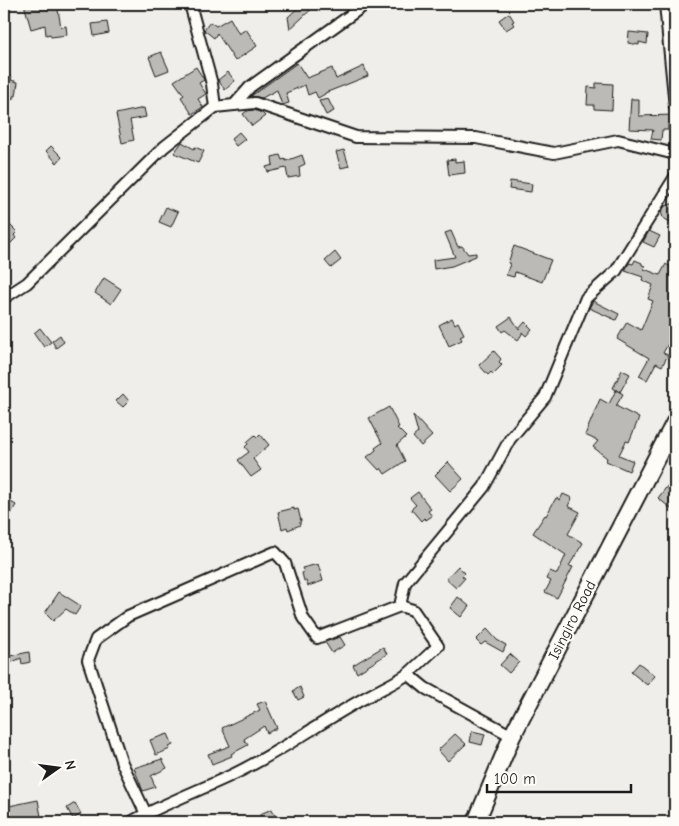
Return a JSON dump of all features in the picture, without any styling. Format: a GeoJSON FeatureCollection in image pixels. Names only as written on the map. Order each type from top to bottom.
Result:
{"type":"FeatureCollection","features":[{"type":"Feature","properties":{"kind":"main road","name":"Isingiro Road"},"geometry":{"type":"LineString","coordinates":[[476,822],[512,736],[675,422]]}},
{"type":"Feature","properties":{"kind":"street"},"geometry":{"type":"LineString","coordinates":[[190,4],[212,84],[215,107]]}},
{"type":"Feature","properties":{"kind":"street"},"geometry":{"type":"LineString","coordinates":[[234,105],[250,87],[366,4]]}},
{"type":"Feature","properties":{"kind":"street"},"geometry":{"type":"LineString","coordinates":[[665,4],[675,107]]}},
{"type":"Feature","properties":{"kind":"street"},"geometry":{"type":"LineString","coordinates":[[4,298],[26,283],[164,147],[215,107],[255,103],[356,137],[476,138],[554,153],[618,140],[675,154]]}},
{"type":"Feature","properties":{"kind":"street"},"geometry":{"type":"LineString","coordinates":[[400,606],[405,583],[484,487],[510,439],[545,397],[586,298],[616,271],[675,176]]}},
{"type":"Feature","properties":{"kind":"street"},"geometry":{"type":"LineString","coordinates":[[131,822],[234,775],[293,742],[362,699],[408,674],[438,646],[413,610],[400,606],[317,638],[303,618],[285,563],[275,552],[128,616],[96,639],[88,660],[122,763],[146,814]]}},
{"type":"Feature","properties":{"kind":"street"},"geometry":{"type":"LineString","coordinates":[[408,674],[424,688],[512,736]]}},
{"type":"Feature","properties":{"kind":"building"},"geometry":{"type":"Polygon","coordinates":[[[24,4],[57,4],[61,27],[66,26],[67,35],[51,37],[50,34],[46,35],[45,25],[31,29],[24,4]]]}},
{"type":"Feature","properties":{"kind":"building"},"geometry":{"type":"Polygon","coordinates":[[[302,4],[317,4],[290,29],[288,17],[302,4]]]}},
{"type":"Feature","properties":{"kind":"building"},"geometry":{"type":"Polygon","coordinates":[[[509,13],[514,21],[512,22],[514,25],[506,30],[499,20],[509,13]]]}},
{"type":"Feature","properties":{"kind":"building"},"geometry":{"type":"Polygon","coordinates":[[[230,18],[239,34],[246,29],[257,46],[235,61],[217,33],[214,38],[204,30],[210,22],[216,26],[230,18]]]}},
{"type":"Feature","properties":{"kind":"building"},"geometry":{"type":"Polygon","coordinates":[[[107,22],[109,33],[94,36],[92,24],[107,22]]]}},
{"type":"Feature","properties":{"kind":"building"},"geometry":{"type":"Polygon","coordinates":[[[629,32],[648,34],[647,44],[639,42],[639,45],[628,43],[629,32]]]}},
{"type":"Feature","properties":{"kind":"building"},"geometry":{"type":"Polygon","coordinates":[[[161,52],[169,70],[156,75],[149,57],[161,52]]]}},
{"type":"Feature","properties":{"kind":"building"},"geometry":{"type":"Polygon","coordinates":[[[297,63],[307,78],[332,68],[336,79],[364,66],[368,76],[325,93],[318,98],[315,92],[308,95],[305,85],[286,93],[289,103],[282,105],[277,90],[262,98],[251,96],[297,63]]]}},
{"type":"Feature","properties":{"kind":"building"},"geometry":{"type":"Polygon","coordinates":[[[196,67],[204,80],[199,83],[206,94],[198,99],[203,107],[192,114],[181,97],[184,95],[174,81],[196,67]]]}},
{"type":"Feature","properties":{"kind":"building"},"geometry":{"type":"Polygon","coordinates":[[[228,72],[235,81],[225,90],[218,80],[228,72]]]}},
{"type":"Feature","properties":{"kind":"building"},"geometry":{"type":"Polygon","coordinates":[[[4,75],[12,77],[11,80],[18,82],[16,96],[13,96],[13,99],[8,98],[8,101],[4,101],[4,75]]]}},
{"type":"Feature","properties":{"kind":"building"},"geometry":{"type":"Polygon","coordinates":[[[596,83],[613,84],[612,110],[594,109],[594,105],[587,105],[588,87],[596,88],[596,83]]]}},
{"type":"Feature","properties":{"kind":"building"},"geometry":{"type":"Polygon","coordinates":[[[328,99],[334,111],[326,115],[319,101],[328,99]]]}},
{"type":"Feature","properties":{"kind":"building"},"geometry":{"type":"Polygon","coordinates":[[[631,99],[639,99],[639,116],[674,115],[674,125],[668,125],[668,130],[662,130],[661,140],[651,139],[653,130],[629,129],[631,99]]]}},
{"type":"Feature","properties":{"kind":"building"},"geometry":{"type":"Polygon","coordinates":[[[144,108],[146,117],[130,120],[134,140],[122,143],[116,114],[144,108]]]}},
{"type":"Feature","properties":{"kind":"building"},"geometry":{"type":"Polygon","coordinates":[[[254,110],[265,116],[252,126],[243,114],[254,110]]]}},
{"type":"Feature","properties":{"kind":"building"},"geometry":{"type":"Polygon","coordinates":[[[239,132],[245,139],[236,146],[231,139],[239,132]]]}},
{"type":"Feature","properties":{"kind":"building"},"geometry":{"type":"Polygon","coordinates":[[[182,142],[194,149],[195,147],[204,151],[198,163],[174,153],[182,142]]]}},
{"type":"Feature","properties":{"kind":"building"},"geometry":{"type":"Polygon","coordinates":[[[51,146],[62,157],[57,163],[46,151],[51,146]]]}},
{"type":"Feature","properties":{"kind":"building"},"geometry":{"type":"Polygon","coordinates":[[[344,150],[349,166],[341,168],[336,152],[344,150]]]}},
{"type":"Feature","properties":{"kind":"building"},"geometry":{"type":"Polygon","coordinates":[[[280,155],[282,160],[285,159],[286,161],[302,155],[305,164],[299,167],[300,176],[288,178],[286,168],[268,172],[266,167],[273,165],[272,157],[280,155]]]}},
{"type":"Feature","properties":{"kind":"building"},"geometry":{"type":"Polygon","coordinates":[[[455,159],[455,162],[464,161],[465,173],[449,175],[447,160],[455,159]]]}},
{"type":"Feature","properties":{"kind":"building"},"geometry":{"type":"Polygon","coordinates":[[[510,181],[532,184],[531,192],[509,189],[510,181]]]}},
{"type":"Feature","properties":{"kind":"building"},"geometry":{"type":"Polygon","coordinates":[[[675,203],[675,216],[672,223],[663,218],[661,212],[665,206],[675,203]]]}},
{"type":"Feature","properties":{"kind":"building"},"geometry":{"type":"Polygon","coordinates":[[[166,207],[178,212],[171,227],[159,222],[166,207]]]}},
{"type":"Feature","properties":{"kind":"building"},"geometry":{"type":"Polygon","coordinates":[[[4,219],[17,232],[14,235],[16,238],[9,245],[4,240],[4,219]]]}},
{"type":"Feature","properties":{"kind":"building"},"geometry":{"type":"Polygon","coordinates":[[[451,231],[458,247],[462,246],[468,254],[476,253],[476,256],[452,266],[434,269],[433,260],[455,257],[445,233],[451,231]]]}},
{"type":"Feature","properties":{"kind":"building"},"geometry":{"type":"Polygon","coordinates":[[[649,231],[660,236],[654,247],[643,242],[649,231]]]}},
{"type":"Feature","properties":{"kind":"building"},"geometry":{"type":"Polygon","coordinates":[[[514,246],[551,260],[542,282],[515,272],[514,277],[506,275],[514,246]]]}},
{"type":"Feature","properties":{"kind":"building"},"geometry":{"type":"Polygon","coordinates":[[[335,252],[341,260],[331,268],[325,261],[335,252]]]}},
{"type":"Feature","properties":{"kind":"building"},"geometry":{"type":"Polygon","coordinates":[[[635,260],[645,266],[644,269],[660,275],[666,264],[675,270],[675,336],[673,335],[663,353],[668,355],[662,366],[656,363],[647,380],[639,376],[649,358],[617,339],[627,322],[641,330],[653,301],[648,299],[653,285],[642,280],[643,277],[625,271],[629,263],[633,264],[635,260]]]}},
{"type":"Feature","properties":{"kind":"building"},"geometry":{"type":"Polygon","coordinates":[[[104,278],[121,289],[111,304],[95,293],[104,278]]]}},
{"type":"Feature","properties":{"kind":"building"},"geometry":{"type":"Polygon","coordinates":[[[593,301],[619,314],[616,320],[589,308],[593,301]]]}},
{"type":"Feature","properties":{"kind":"building"},"geometry":{"type":"Polygon","coordinates":[[[511,317],[519,329],[525,322],[532,329],[526,336],[522,332],[518,340],[505,330],[502,332],[498,326],[511,317]]]}},
{"type":"Feature","properties":{"kind":"building"},"geometry":{"type":"Polygon","coordinates":[[[452,318],[455,324],[458,322],[464,334],[460,336],[462,340],[449,346],[439,325],[452,318]]]}},
{"type":"Feature","properties":{"kind":"building"},"geometry":{"type":"Polygon","coordinates":[[[40,328],[51,342],[44,347],[34,333],[40,328]]]}},
{"type":"Feature","properties":{"kind":"building"},"geometry":{"type":"Polygon","coordinates":[[[60,335],[64,342],[56,348],[52,341],[60,335]]]}},
{"type":"Feature","properties":{"kind":"building"},"geometry":{"type":"Polygon","coordinates":[[[494,351],[501,359],[499,362],[502,365],[493,374],[491,372],[488,375],[479,365],[494,351]]]}},
{"type":"Feature","properties":{"kind":"building"},"geometry":{"type":"Polygon","coordinates":[[[622,370],[630,374],[620,392],[613,388],[622,370]]]}},
{"type":"Feature","properties":{"kind":"building"},"geometry":{"type":"Polygon","coordinates":[[[616,390],[623,394],[616,406],[639,418],[629,442],[626,441],[619,455],[633,461],[629,471],[606,461],[607,458],[593,447],[598,441],[585,435],[600,399],[609,404],[616,390]]]}},
{"type":"Feature","properties":{"kind":"building"},"geometry":{"type":"Polygon","coordinates":[[[123,394],[129,401],[123,407],[116,401],[123,394]]]}},
{"type":"Feature","properties":{"kind":"building"},"geometry":{"type":"Polygon","coordinates":[[[389,407],[399,427],[397,428],[406,437],[397,445],[405,461],[385,474],[381,468],[379,470],[367,457],[382,443],[369,418],[389,407]]]}},
{"type":"Feature","properties":{"kind":"building"},"geometry":{"type":"Polygon","coordinates":[[[413,415],[432,436],[421,446],[413,437],[418,433],[413,415]]]}},
{"type":"Feature","properties":{"kind":"building"},"geometry":{"type":"Polygon","coordinates":[[[260,434],[269,445],[253,459],[261,470],[251,477],[238,460],[249,452],[245,447],[248,444],[247,442],[255,435],[257,437],[260,434]]]}},
{"type":"Feature","properties":{"kind":"building"},"geometry":{"type":"Polygon","coordinates":[[[448,462],[463,479],[450,491],[435,475],[448,462]]]}},
{"type":"Feature","properties":{"kind":"building"},"geometry":{"type":"Polygon","coordinates":[[[675,476],[675,512],[658,498],[675,476]]]}},
{"type":"Feature","properties":{"kind":"building"},"geometry":{"type":"Polygon","coordinates":[[[418,492],[431,509],[428,511],[432,516],[421,521],[411,509],[416,505],[410,498],[418,492]]]}},
{"type":"Feature","properties":{"kind":"building"},"geometry":{"type":"Polygon","coordinates":[[[563,494],[572,498],[568,506],[580,512],[568,534],[583,543],[569,566],[573,567],[557,598],[545,592],[551,581],[546,579],[550,571],[557,574],[566,555],[533,533],[546,516],[556,498],[560,500],[563,494]]]}},
{"type":"Feature","properties":{"kind":"building"},"geometry":{"type":"Polygon","coordinates":[[[4,498],[16,505],[11,514],[4,509],[4,498]]]}},
{"type":"Feature","properties":{"kind":"building"},"geometry":{"type":"Polygon","coordinates":[[[294,508],[294,510],[298,509],[300,525],[288,530],[287,527],[282,529],[278,512],[294,508]]]}},
{"type":"Feature","properties":{"kind":"building"},"geometry":{"type":"Polygon","coordinates":[[[318,564],[323,581],[308,586],[306,581],[304,581],[302,568],[318,564]]]}},
{"type":"Feature","properties":{"kind":"building"},"geometry":{"type":"Polygon","coordinates":[[[458,566],[465,573],[462,576],[465,578],[456,588],[446,579],[458,566]]]}},
{"type":"Feature","properties":{"kind":"building"},"geometry":{"type":"Polygon","coordinates":[[[59,592],[81,606],[75,615],[66,609],[53,621],[45,613],[59,592]]]}},
{"type":"Feature","properties":{"kind":"building"},"geometry":{"type":"Polygon","coordinates":[[[458,597],[469,606],[461,617],[450,608],[458,597]]]}},
{"type":"Feature","properties":{"kind":"building"},"geometry":{"type":"Polygon","coordinates":[[[487,629],[497,640],[506,645],[503,652],[485,642],[481,645],[476,640],[487,629]]]}},
{"type":"Feature","properties":{"kind":"building"},"geometry":{"type":"Polygon","coordinates":[[[340,637],[345,645],[332,653],[325,642],[340,637]]]}},
{"type":"Feature","properties":{"kind":"building"},"geometry":{"type":"Polygon","coordinates":[[[4,642],[10,656],[29,652],[30,662],[22,664],[21,658],[4,666],[4,642]]]}},
{"type":"Feature","properties":{"kind":"building"},"geometry":{"type":"Polygon","coordinates":[[[383,647],[387,654],[357,673],[353,665],[383,647]]]}},
{"type":"Feature","properties":{"kind":"building"},"geometry":{"type":"Polygon","coordinates":[[[510,654],[519,662],[509,673],[500,665],[510,654]]]}},
{"type":"Feature","properties":{"kind":"building"},"geometry":{"type":"Polygon","coordinates":[[[639,663],[655,676],[647,685],[631,672],[639,663]]]}},
{"type":"Feature","properties":{"kind":"building"},"geometry":{"type":"Polygon","coordinates":[[[300,687],[304,697],[298,700],[293,691],[300,687]]]}},
{"type":"Feature","properties":{"kind":"building"},"geometry":{"type":"Polygon","coordinates":[[[265,701],[277,728],[267,733],[264,726],[244,739],[248,745],[231,754],[232,756],[212,764],[208,754],[230,746],[222,728],[260,710],[257,704],[265,701]]]}},
{"type":"Feature","properties":{"kind":"building"},"geometry":{"type":"Polygon","coordinates":[[[472,731],[485,734],[482,745],[470,742],[472,731]]]}},
{"type":"Feature","properties":{"kind":"building"},"geometry":{"type":"Polygon","coordinates":[[[168,734],[173,745],[169,747],[170,749],[156,755],[150,740],[168,734]]]}},
{"type":"Feature","properties":{"kind":"building"},"geometry":{"type":"Polygon","coordinates":[[[455,734],[466,744],[448,761],[438,750],[455,734]]]}},
{"type":"Feature","properties":{"kind":"building"},"geometry":{"type":"Polygon","coordinates":[[[162,759],[167,768],[151,776],[155,787],[143,791],[134,768],[162,759]]]}},
{"type":"Feature","properties":{"kind":"building"},"geometry":{"type":"Polygon","coordinates":[[[38,800],[42,822],[4,822],[4,807],[38,800]]]}},
{"type":"Feature","properties":{"kind":"building"},"geometry":{"type":"Polygon","coordinates":[[[75,803],[81,814],[73,819],[67,808],[75,803]]]}},
{"type":"Feature","properties":{"kind":"building"},"geometry":{"type":"Polygon","coordinates":[[[272,809],[278,822],[263,822],[260,814],[272,809]]]}}]}
